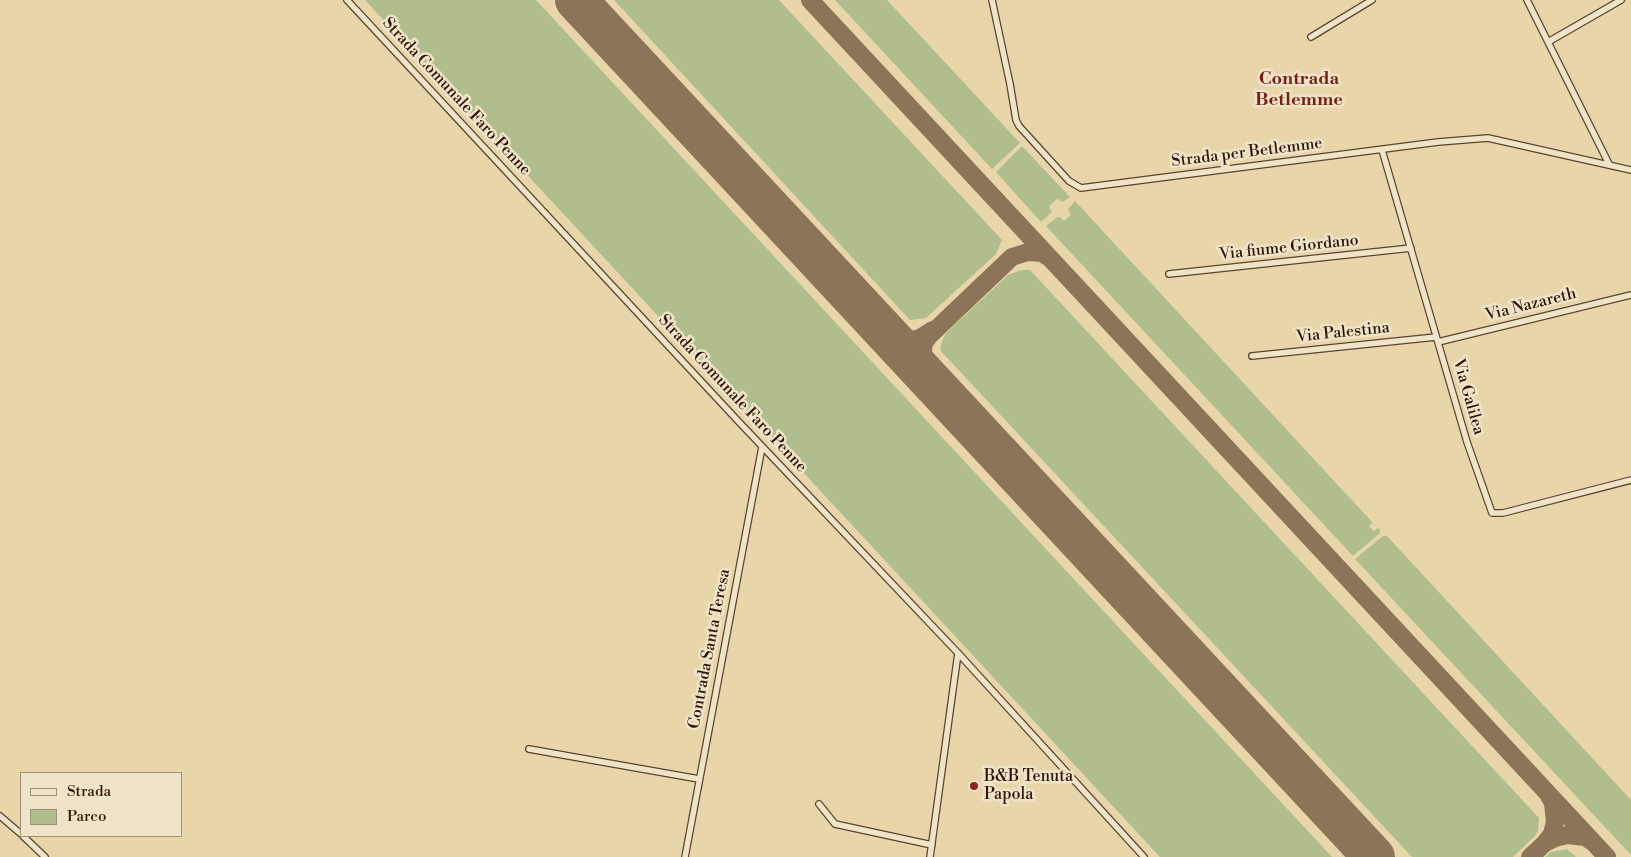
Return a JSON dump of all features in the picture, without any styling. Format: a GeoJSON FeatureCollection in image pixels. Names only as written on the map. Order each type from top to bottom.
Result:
{"type":"FeatureCollection","features":[{"type":"Feature","properties":{"kind":"street","name":"Strada Comunale Faro Penne"},"geometry":{"type":"LineString","coordinates":[[347,0],[762,447],[958,653],[1144,857]]}},
{"type":"Feature","properties":{"kind":"street","name":"Strada per Betlemme"},"geometry":{"type":"LineString","coordinates":[[992,0],[1016,120],[1019,126],[1069,181],[1081,188],[1488,138],[1631,170]]}},
{"type":"Feature","properties":{"kind":"street"},"geometry":{"type":"LineString","coordinates":[[1311,37],[1372,0]]}},
{"type":"Feature","properties":{"kind":"street"},"geometry":{"type":"LineString","coordinates":[[1527,0],[1609,164]]}},
{"type":"Feature","properties":{"kind":"street"},"geometry":{"type":"LineString","coordinates":[[1548,42],[1621,0]]}},
{"type":"Feature","properties":{"kind":"street","name":"Via Galilea"},"geometry":{"type":"LineString","coordinates":[[1382,150],[1467,442],[1492,513],[1503,513],[1631,480]]}},
{"type":"Feature","properties":{"kind":"street","name":"Via fiume Giordano"},"geometry":{"type":"LineString","coordinates":[[1169,274],[1411,248]]}},
{"type":"Feature","properties":{"kind":"street","name":"Via Nazareth"},"geometry":{"type":"LineString","coordinates":[[1437,340],[1631,295]]}},
{"type":"Feature","properties":{"kind":"street","name":"Via Palestina"},"geometry":{"type":"LineString","coordinates":[[1252,356],[1437,340]]}},
{"type":"Feature","properties":{"kind":"street","name":"Contrada Santa Teresa"},"geometry":{"type":"LineString","coordinates":[[685,857],[762,447]]}},
{"type":"Feature","properties":{"kind":"street"},"geometry":{"type":"LineString","coordinates":[[930,857],[958,653]]}},
{"type":"Feature","properties":{"kind":"street"},"geometry":{"type":"LineString","coordinates":[[529,749],[699,779]]}},
{"type":"Feature","properties":{"kind":"street"},"geometry":{"type":"LineString","coordinates":[[820,804],[835,824],[932,845]]}},
{"type":"Feature","properties":{"kind":"street"},"geometry":{"type":"LineString","coordinates":[[0,816],[20,833]]}},
{"type":"Feature","properties":{"kind":"street"},"geometry":{"type":"LineString","coordinates":[[24,837],[45,857]]}},
{"type":"Feature","properties":{"kind":"green space"},"geometry":{"type":"Polygon","coordinates":[[[365,0],[536,0],[1332,857],[1160,857],[365,0]]]}},
{"type":"Feature","properties":{"kind":"green space"},"geometry":{"type":"Polygon","coordinates":[[[614,0],[779,0],[1002,240],[996,254],[926,318],[910,320],[614,0]]]}},
{"type":"Feature","properties":{"kind":"green space"},"geometry":{"type":"Polygon","coordinates":[[[835,0],[887,0],[1020,143],[992,169],[835,0]]]}},
{"type":"Feature","properties":{"kind":"green space"},"geometry":{"type":"Polygon","coordinates":[[[1022,146],[1070,197],[1063,202],[1057,199],[1049,206],[1052,212],[1041,222],[996,172],[1022,146]]]}},
{"type":"Feature","properties":{"kind":"green space"},"geometry":{"type":"Polygon","coordinates":[[[1075,201],[1373,523],[1369,526],[1374,531],[1378,528],[1380,529],[1380,533],[1353,556],[1046,226],[1057,217],[1064,221],[1071,215],[1068,209],[1075,201]]]}},
{"type":"Feature","properties":{"kind":"green space"},"geometry":{"type":"Polygon","coordinates":[[[1022,270],[1030,270],[1539,818],[1538,831],[1535,836],[1513,857],[1412,857],[940,350],[946,333],[1008,275],[1022,270]]]}},
{"type":"Feature","properties":{"kind":"green space"},"geometry":{"type":"Polygon","coordinates":[[[1383,536],[1387,536],[1631,800],[1631,855],[1355,559],[1383,536]]]}},
{"type":"Feature","properties":{"kind":"green space"},"geometry":{"type":"Polygon","coordinates":[[[1567,849],[1576,857],[1545,857],[1551,852],[1567,849]]]}},
{"type":"Feature","properties":{"kind":"taxiway"},"geometry":{"type":"LineString","coordinates":[[810,0],[1607,857]]}},
{"type":"Feature","properties":{"kind":"taxiway"},"geometry":{"type":"LineString","coordinates":[[936,386],[926,370],[922,359],[924,343],[929,336],[1012,257],[1028,252],[1042,253],[1048,257]]}},
{"type":"Feature","properties":{"kind":"taxiway"},"geometry":{"type":"LineString","coordinates":[[876,323],[905,339],[913,340],[933,330]]}},
{"type":"Feature","properties":{"kind":"taxiway"},"geometry":{"type":"LineString","coordinates":[[1548,794],[1594,843],[1585,837],[1567,835],[1545,843],[1552,834],[1555,822],[1553,803],[1548,794]]}},
{"type":"Feature","properties":{"kind":"taxiway"},"geometry":{"type":"LineString","coordinates":[[1530,857],[1545,843],[1555,838]]}},
{"type":"Feature","properties":{"kind":"runway"},"geometry":{"type":"LineString","coordinates":[[576,0],[1374,857]]}},
{"type":"Feature","properties":{"kind":"place","name":"B&B Tenuta Papola"},"geometry":{"type":"Point","coordinates":[974,786]}},
{"type":"Feature","properties":{"kind":"district","name":"Contrada Betlemme"},"geometry":{"type":"Point","coordinates":[1299,90]}}]}
